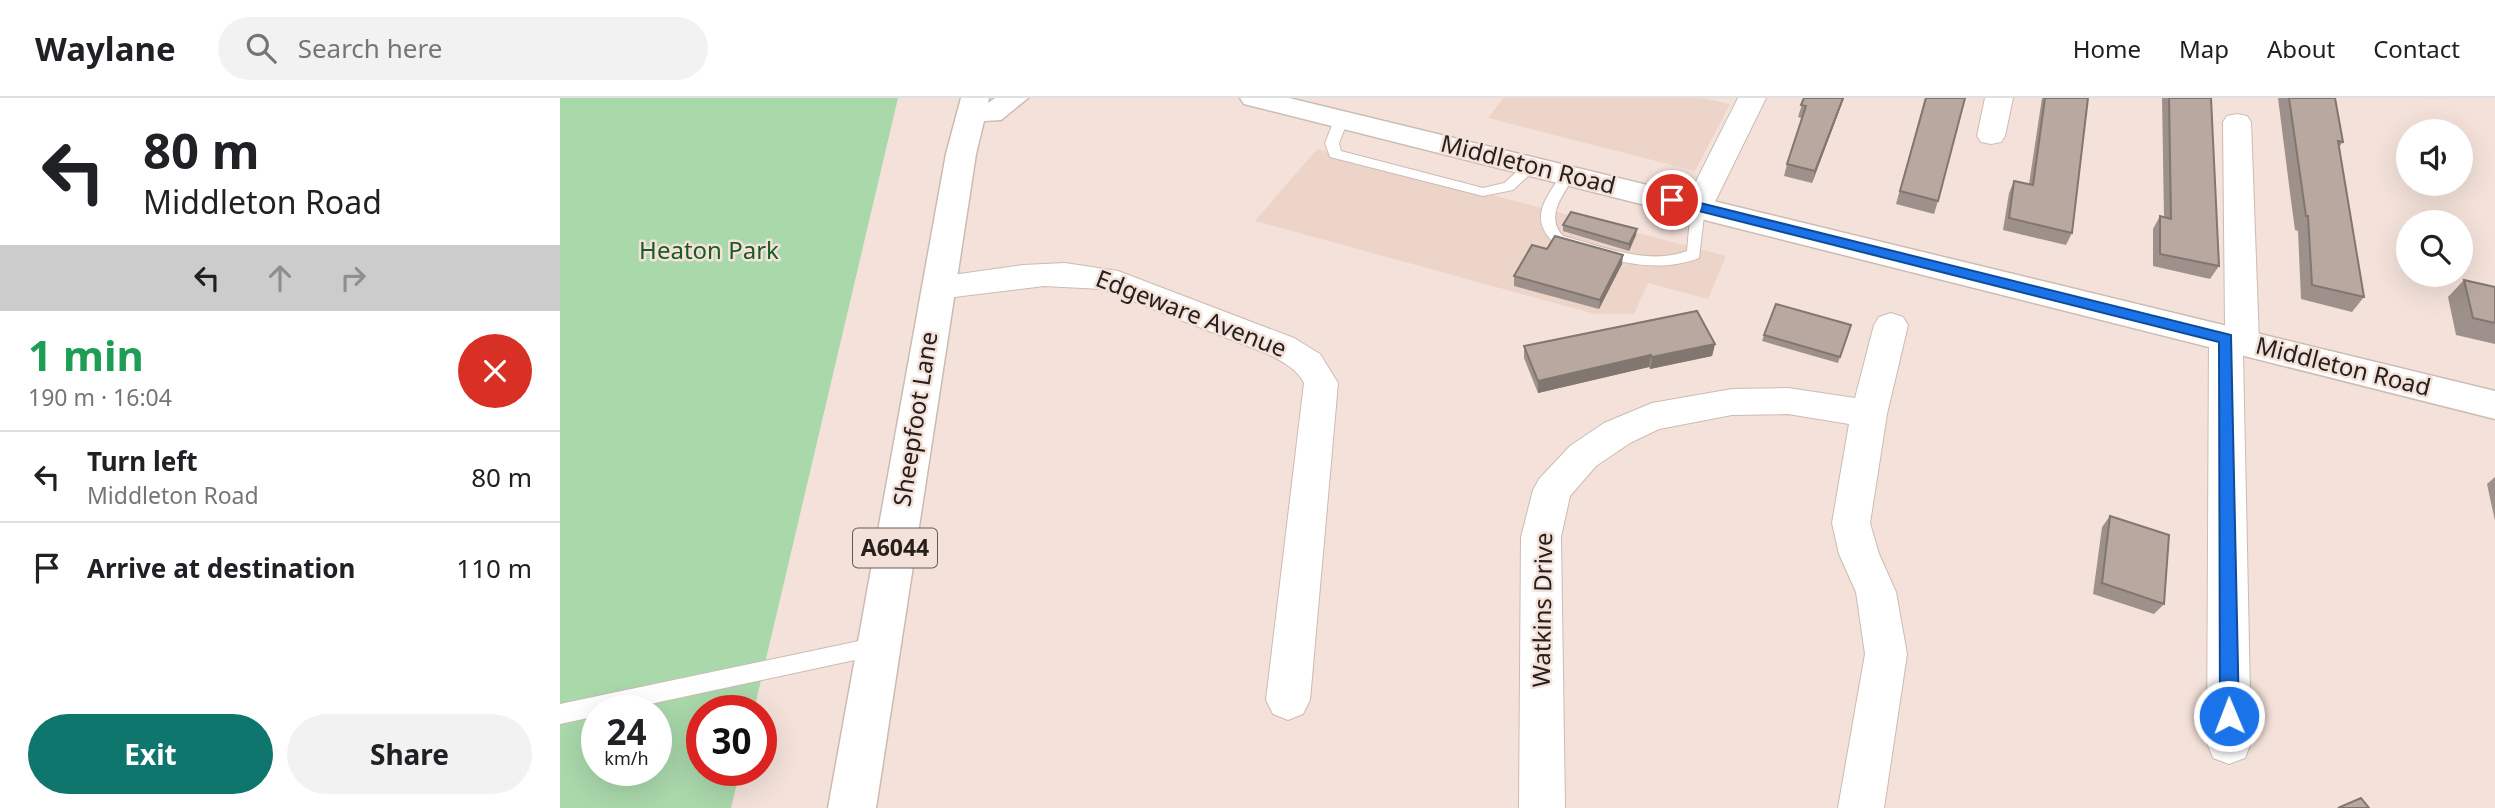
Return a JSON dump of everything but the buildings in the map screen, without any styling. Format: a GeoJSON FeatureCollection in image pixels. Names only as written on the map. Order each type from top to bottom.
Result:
{"type":"FeatureCollection","features":[{"type":"Feature","properties":{"kind":"main road","name":"Sheepfoot Lane"},"geometry":{"type":"LineString","coordinates":[[955,98],[955,131],[961,154]]}},
{"type":"Feature","properties":{"kind":"main road","name":"Middleton Road"},"geometry":{"type":"LineString","coordinates":[[1254,98],[2495,405]]}},
{"type":"Feature","properties":{"kind":"main road","name":"Sheepfoot Lane"},"geometry":{"type":"LineString","coordinates":[[852,808],[961,154],[996,102]]}},
{"type":"Feature","properties":{"kind":"street"},"geometry":{"type":"LineString","coordinates":[[1698,207],[1752,98]]}},
{"type":"Feature","properties":{"kind":"street"},"geometry":{"type":"LineString","coordinates":[[1991,136],[1998,98]]}},
{"type":"Feature","properties":{"kind":"street"},"geometry":{"type":"LineString","coordinates":[[2229,743],[2237,122]]}},
{"type":"Feature","properties":{"kind":"street","name":"Edgeware Avenue"},"geometry":{"type":"LineString","coordinates":[[938,288],[1048,274],[1080,273],[1107,279],[1274,342],[1296,353],[1315,369],[1321,383],[1288,700]]}},
{"type":"Feature","properties":{"kind":"street"},"geometry":{"type":"LineString","coordinates":[[1861,808],[1886,654],[1876,592],[1859,554],[1851,523],[1869,414],[1891,325]]}},
{"type":"Feature","properties":{"kind":"street","name":"Watkins Drive"},"geometry":{"type":"LineString","coordinates":[[1542,808],[1541,537],[1552,490],[1583,456],[1617,433],[1652,417],[1732,402],[1788,401],[1869,414]]}},
{"type":"Feature","properties":{"kind":"lane"},"geometry":{"type":"LineString","coordinates":[[1568,175],[1546,214],[1545,223],[1550,233],[1559,239],[1626,257],[1673,262],[1694,254],[1698,207]]}},
{"type":"Feature","properties":{"kind":"lane"},"geometry":{"type":"LineString","coordinates":[[560,714],[879,646]]}},
{"type":"Feature","properties":{"kind":"shaded area"},"geometry":{"type":"Polygon","coordinates":[[[1503,98],[1702,98],[1730,104],[1695,171],[1488,118],[1503,98]]]}},
{"type":"Feature","properties":{"kind":"shaded area"},"geometry":{"type":"Polygon","coordinates":[[[1317,149],[1726,256],[1708,299],[1648,283],[1634,314],[1595,314],[1255,221],[1317,149]]]}},
{"type":"Feature","properties":{"kind":"green space","name":"Heaton Park"},"geometry":{"type":"Polygon","coordinates":[[[560,98],[898,98],[758,695],[686,695],[686,786],[736,786],[731,808],[560,808],[560,98]]]}},
{"type":"Feature","properties":{"kind":"route"},"geometry":{"type":"LineString","coordinates":[[1672,200],[2226,338],[2229,716]]}}]}
